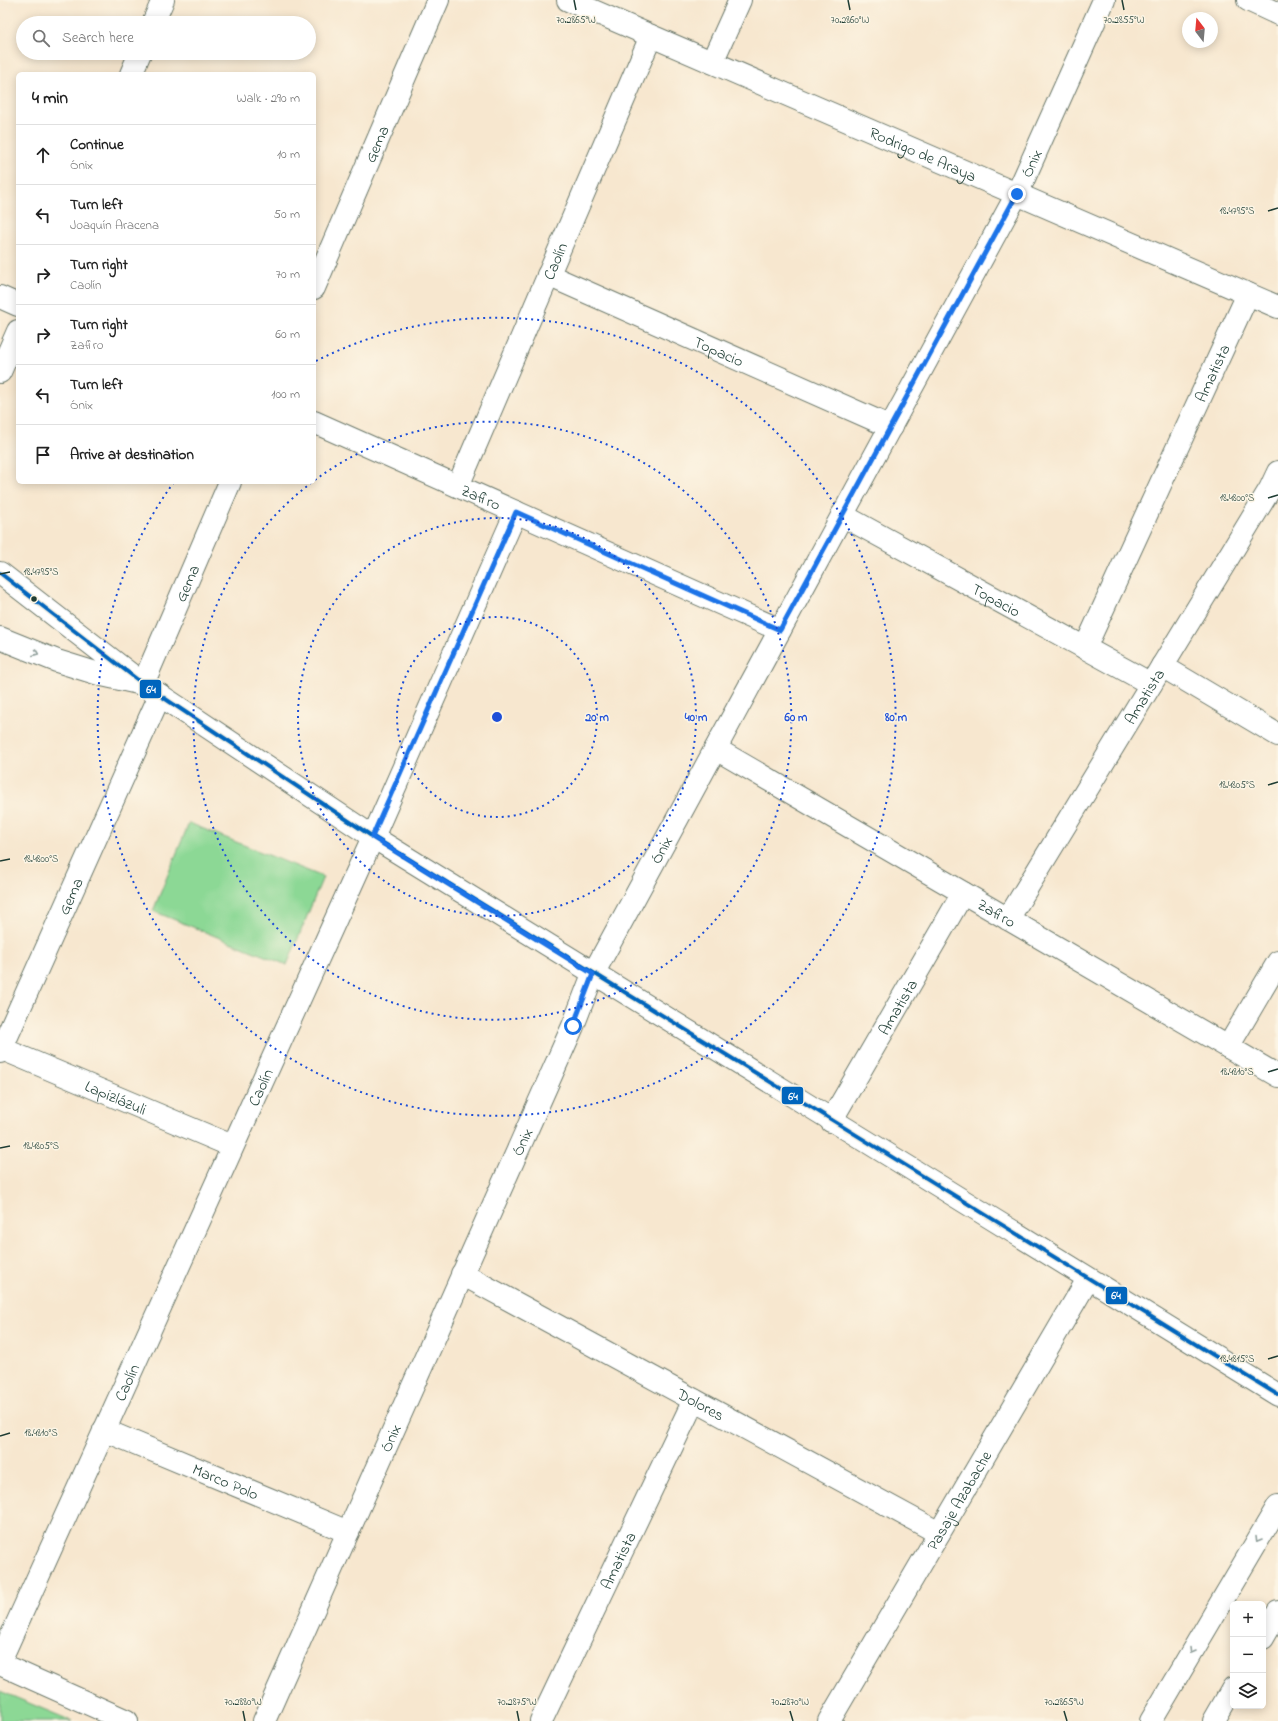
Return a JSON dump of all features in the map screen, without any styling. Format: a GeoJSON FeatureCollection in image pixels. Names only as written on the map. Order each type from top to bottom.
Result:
{"type":"FeatureCollection","features":[{"type":"Feature","properties":{"kind":"street","name":"Gema"},"geometry":{"type":"LineString","coordinates":[[316,283],[438,0]]}},
{"type":"Feature","properties":{"kind":"street","name":"Rodrigo de Araya"},"geometry":{"type":"LineString","coordinates":[[568,0],[1278,307]]}},
{"type":"Feature","properties":{"kind":"street"},"geometry":{"type":"LineString","coordinates":[[712,62],[740,0]]}},
{"type":"Feature","properties":{"kind":"street","name":"Ónix"},"geometry":{"type":"LineString","coordinates":[[264,1721],[573,1026],[593,974],[1017,194],[1104,0]]}},
{"type":"Feature","properties":{"kind":"street"},"geometry":{"type":"LineString","coordinates":[[1248,0],[1278,14]]}},
{"type":"Feature","properties":{"kind":"street"},"geometry":{"type":"LineString","coordinates":[[156,16],[161,1]]}},
{"type":"Feature","properties":{"kind":"street","name":"Caolín"},"geometry":{"type":"LineString","coordinates":[[458,486],[651,36]]}},
{"type":"Feature","properties":{"kind":"street"},"geometry":{"type":"LineString","coordinates":[[132,72],[137,60]]}},
{"type":"Feature","properties":{"kind":"street","name":"Topacio"},"geometry":{"type":"LineString","coordinates":[[548,275],[891,427]]}},
{"type":"Feature","properties":{"kind":"street","name":"Amatista"},"geometry":{"type":"LineString","coordinates":[[1085,648],[1248,294]]}},
{"type":"Feature","properties":{"kind":"street"},"geometry":{"type":"LineString","coordinates":[[0,297],[16,304]]}},
{"type":"Feature","properties":{"kind":"street"},"geometry":{"type":"LineString","coordinates":[[0,372],[16,336]]}},
{"type":"Feature","properties":{"kind":"street","name":"Zafiro"},"geometry":{"type":"LineString","coordinates":[[316,423],[780,630]]}},
{"type":"Feature","properties":{"kind":"street","name":"Amatista"},"geometry":{"type":"LineString","coordinates":[[1008,919],[1270,489],[1278,472]]}},
{"type":"Feature","properties":{"kind":"street","name":"Gema"},"geometry":{"type":"LineString","coordinates":[[1,1050],[152,690],[229,484]]}},
{"type":"Feature","properties":{"kind":"street","name":"Caolín"},"geometry":{"type":"LineString","coordinates":[[0,1661],[372,837],[516,512]]}},
{"type":"Feature","properties":{"kind":"street","name":"Topacio"},"geometry":{"type":"LineString","coordinates":[[842,515],[1151,684]]}},
{"type":"Feature","properties":{"kind":"street"},"geometry":{"type":"LineString","coordinates":[[0,573],[152,690],[372,837],[1278,1395]]}},
{"type":"Feature","properties":{"kind":"street"},"geometry":{"type":"LineString","coordinates":[[0,638],[57,661],[152,690]]}},
{"type":"Feature","properties":{"kind":"street"},"geometry":{"type":"LineString","coordinates":[[1162,666],[1278,735]]}},
{"type":"Feature","properties":{"kind":"street","name":"Zafiro"},"geometry":{"type":"LineString","coordinates":[[716,749],[1278,1076]]}},
{"type":"Feature","properties":{"kind":"street","name":"Amatista"},"geometry":{"type":"LineString","coordinates":[[831,1121],[963,893]]}},
{"type":"Feature","properties":{"kind":"street"},"geometry":{"type":"LineString","coordinates":[[1228,1047],[1278,962]]}},
{"type":"Feature","properties":{"kind":"street","name":"Lapizlázuli"},"geometry":{"type":"LineString","coordinates":[[1,1050],[232,1146]]}},
{"type":"Feature","properties":{"kind":"street","name":"Dolores"},"geometry":{"type":"LineString","coordinates":[[462,1274],[939,1533]]}},
{"type":"Feature","properties":{"kind":"street","name":"Pasaje Azabache"},"geometry":{"type":"LineString","coordinates":[[829,1721],[1088,1279]]}},
{"type":"Feature","properties":{"kind":"street","name":"Amatista"},"geometry":{"type":"LineString","coordinates":[[541,1721],[694,1400]]}},
{"type":"Feature","properties":{"kind":"street","name":"Marco Polo"},"geometry":{"type":"LineString","coordinates":[[104,1430],[348,1532]]}},
{"type":"Feature","properties":{"kind":"street"},"geometry":{"type":"LineString","coordinates":[[1151,1721],[1278,1506]]}},
{"type":"Feature","properties":{"kind":"street"},"geometry":{"type":"LineString","coordinates":[[1264,1637],[1278,1612]]}},
{"type":"Feature","properties":{"kind":"street"},"geometry":{"type":"LineString","coordinates":[[0,1664],[127,1721]]}},
{"type":"Feature","properties":{"kind":"street"},"geometry":{"type":"LineString","coordinates":[[1214,1721],[1230,1693]]}},
{"type":"Feature","properties":{"kind":"green space"},"geometry":{"type":"Polygon","coordinates":[[[189,823],[323,877],[287,965],[153,911],[189,823]]]}},
{"type":"Feature","properties":{"kind":"green space"},"geometry":{"type":"Polygon","coordinates":[[[0,1691],[72,1721],[0,1721],[0,1691]]]}},
{"type":"Feature","properties":{"kind":"transit line","name":"64"},"geometry":{"type":"LineString","coordinates":[[0,573],[143,684],[373,837],[1278,1395]]}},
{"type":"Feature","properties":{"kind":"route"},"geometry":{"type":"LineString","coordinates":[[573,1026],[593,974],[372,837],[516,512],[780,630],[1017,194]]}}]}
